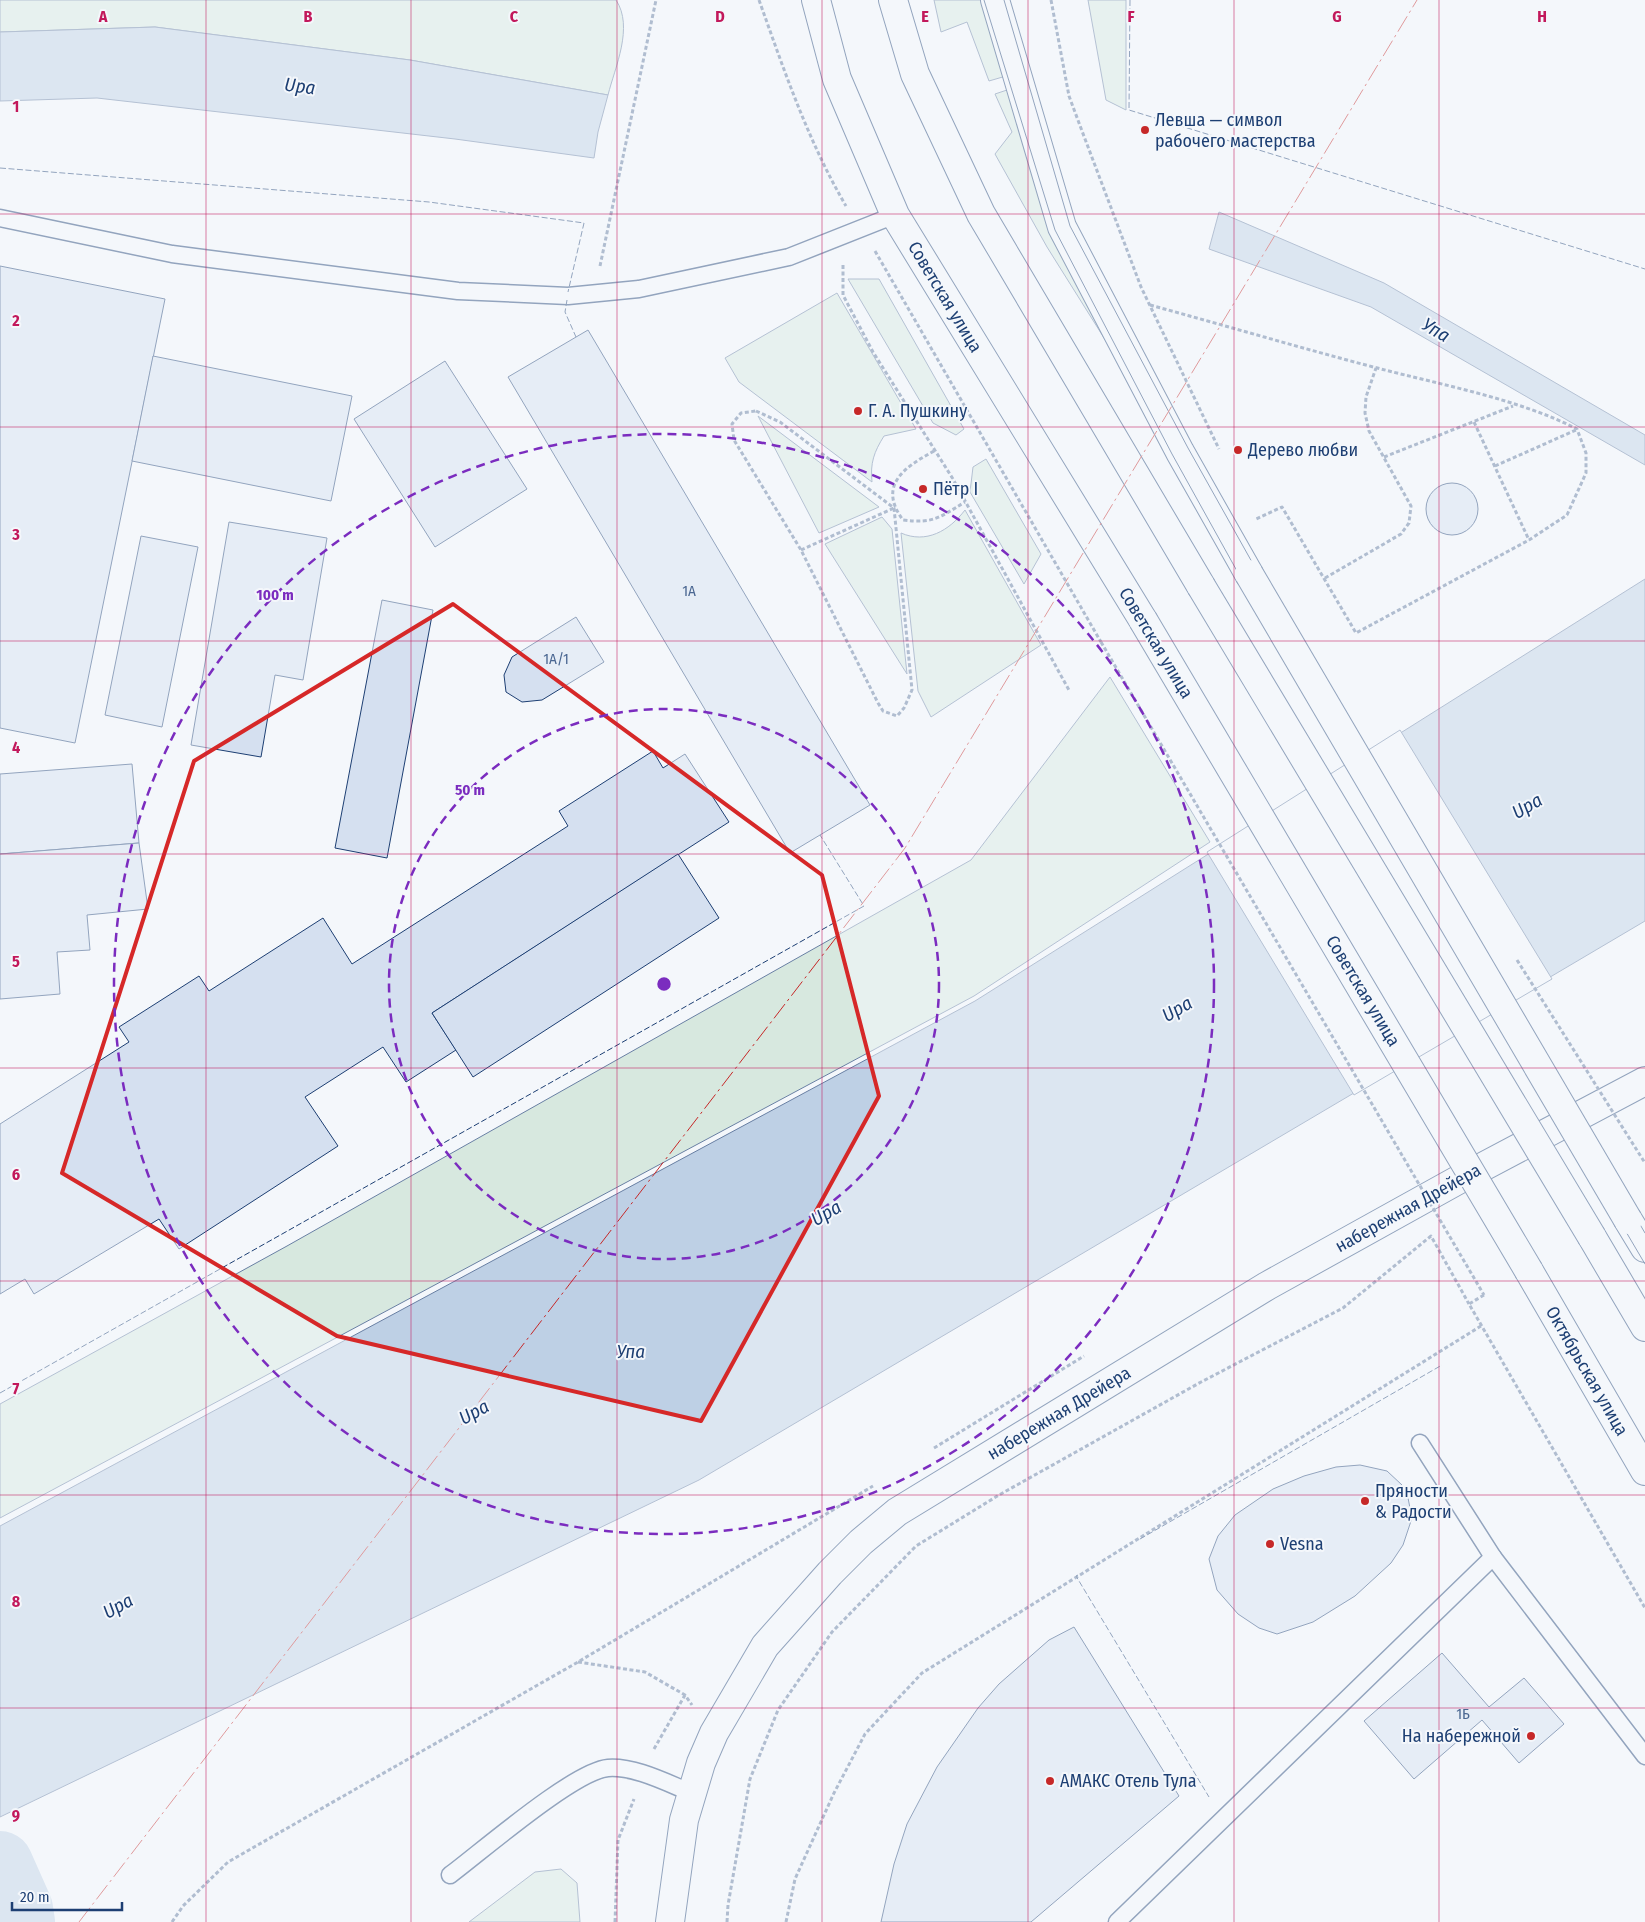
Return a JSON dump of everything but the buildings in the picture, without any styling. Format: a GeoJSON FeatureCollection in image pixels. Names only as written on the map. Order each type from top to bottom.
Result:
{"type":"FeatureCollection","features":[{"type":"Feature","properties":{"kind":"main road","name":"Советская улица"},"geometry":{"type":"LineString","coordinates":[[816,0],[837,79],[895,215],[1143,620],[1529,1270]]}},
{"type":"Feature","properties":{"kind":"main road"},"geometry":{"type":"LineString","coordinates":[[893,0],[915,74],[981,214],[1201,586],[1645,1327]]}},
{"type":"Feature","properties":{"kind":"main road"},"geometry":{"type":"LineString","coordinates":[[995,0],[1062,227],[1180,452],[1249,574],[1645,1248]]}},
{"type":"Feature","properties":{"kind":"main road","name":"набережная Дрейера"},"geometry":{"type":"LineString","coordinates":[[670,1922],[684,1820],[714,1733],[765,1646],[830,1572],[861,1542],[897,1512],[1267,1286],[1458,1180],[1645,1081]]}},
{"type":"Feature","properties":{"kind":"main road","name":"Октябрьская улица"},"geometry":{"type":"LineString","coordinates":[[1529,1270],[1645,1471]]}},
{"type":"Feature","properties":{"kind":"lane"},"geometry":{"type":"LineString","coordinates":[[0,218],[172,254],[458,291],[568,296],[639,289],[788,257],[895,215]]}},
{"type":"Feature","properties":{"kind":"lane"},"geometry":{"type":"LineString","coordinates":[[1420,1444],[1493,1557],[1645,1756]]}},
{"type":"Feature","properties":{"kind":"lane"},"geometry":{"type":"LineString","coordinates":[[1117,1922],[1493,1557]]}},
{"type":"Feature","properties":{"kind":"lane"},"geometry":{"type":"LineString","coordinates":[[450,1876],[570,1783],[607,1768],[644,1773],[692,1793]]}},
{"type":"Feature","properties":{"kind":"path"},"geometry":{"type":"LineString","coordinates":[[594,293],[656,0]]}},
{"type":"Feature","properties":{"kind":"path"},"geometry":{"type":"LineString","coordinates":[[759,0],[793,95],[825,170],[862,229],[1101,642],[1484,1295],[1469,1304]]}},
{"type":"Feature","properties":{"kind":"path"},"geometry":{"type":"LineString","coordinates":[[1051,0],[1070,96],[1082,131],[1141,287],[1223,458]]}},
{"type":"Feature","properties":{"kind":"path"},"geometry":{"type":"LineString","coordinates":[[844,235],[843,294],[873,352],[965,502],[1070,692]]}},
{"type":"Feature","properties":{"kind":"path"},"geometry":{"type":"LineString","coordinates":[[1150,305],[1283,344],[1551,416],[1577,429],[1586,453],[1586,474],[1568,515],[1529,540],[1356,633],[1282,507],[1254,520]]}},
{"type":"Feature","properties":{"kind":"path"},"geometry":{"type":"LineString","coordinates":[[1325,578],[1401,534],[1409,523],[1411,506],[1369,431],[1365,413],[1366,397],[1376,368]]}},
{"type":"Feature","properties":{"kind":"path"},"geometry":{"type":"LineString","coordinates":[[1384,457],[1515,406]]}},
{"type":"Feature","properties":{"kind":"path"},"geometry":{"type":"LineString","coordinates":[[934,451],[909,464],[898,476],[892,489],[894,508],[912,690],[904,708],[896,716],[883,711],[878,703],[801,550],[734,440],[732,424],[740,413],[756,411],[780,422],[894,508],[903,520],[923,522],[941,516],[965,502]]}},
{"type":"Feature","properties":{"kind":"path"},"geometry":{"type":"LineString","coordinates":[[1474,422],[1529,540]]}},
{"type":"Feature","properties":{"kind":"path"},"geometry":{"type":"LineString","coordinates":[[1495,466],[1577,429]]}},
{"type":"Feature","properties":{"kind":"path"},"geometry":{"type":"LineString","coordinates":[[801,550],[894,508]]}},
{"type":"Feature","properties":{"kind":"path"},"geometry":{"type":"LineString","coordinates":[[1409,1170],[1418,1165]]}},
{"type":"Feature","properties":{"kind":"path"},"geometry":{"type":"LineString","coordinates":[[728,1922],[728,1905],[750,1779],[778,1710],[832,1632],[916,1546],[999,1495],[1192,1387],[1343,1308],[1431,1236],[1481,1326],[1645,1608]]}},
{"type":"Feature","properties":{"kind":"path"},"geometry":{"type":"LineString","coordinates":[[786,1922],[795,1879],[834,1793],[865,1734],[922,1673],[1481,1326]]}},
{"type":"Feature","properties":{"kind":"path"},"geometry":{"type":"LineString","coordinates":[[932,1449],[1092,1351]]}},
{"type":"Feature","properties":{"kind":"path"},"geometry":{"type":"LineString","coordinates":[[172,1922],[183,1906],[228,1862],[578,1662],[874,1485]]}},
{"type":"Feature","properties":{"kind":"path"},"geometry":{"type":"LineString","coordinates":[[578,1662],[645,1672],[685,1695],[714,1733]]}},
{"type":"Feature","properties":{"kind":"path"},"geometry":{"type":"LineString","coordinates":[[615,1922],[618,1840],[656,1743],[685,1695]]}},
{"type":"Feature","properties":{"kind":"highlighted area"},"geometry":{"type":"Polygon","coordinates":[[[453,604],[822,875],[879,1096],[701,1421],[337,1336],[62,1173],[194,761],[453,604]]]}},
{"type":"Feature","properties":{"kind":"shaded area"},"geometry":{"type":"Polygon","coordinates":[[[0,0],[616,0],[621,11],[623,35],[608,95],[410,60],[155,27],[0,32],[0,0]]]}},
{"type":"Feature","properties":{"kind":"shaded area"},"geometry":{"type":"Polygon","coordinates":[[[934,0],[982,0],[1006,76],[989,81],[967,22],[941,32],[934,0]]]}},
{"type":"Feature","properties":{"kind":"shaded area"},"geometry":{"type":"Polygon","coordinates":[[[1088,0],[1126,0],[1126,110],[1106,100],[1088,0]]]}},
{"type":"Feature","properties":{"kind":"shaded area"},"geometry":{"type":"Polygon","coordinates":[[[1010,89],[1126,373],[1047,247],[995,154],[1012,132],[995,94],[1010,89]]]}},
{"type":"Feature","properties":{"kind":"shaded area"},"geometry":{"type":"Polygon","coordinates":[[[848,279],[879,279],[964,429],[956,435],[933,423],[848,279]]]}},
{"type":"Feature","properties":{"kind":"shaded area"},"geometry":{"type":"Polygon","coordinates":[[[837,293],[916,429],[884,436],[874,458],[872,482],[739,382],[725,358],[837,293]]]}},
{"type":"Feature","properties":{"kind":"shaded area"},"geometry":{"type":"Polygon","coordinates":[[[758,416],[879,507],[819,533],[758,416]]]}},
{"type":"Feature","properties":{"kind":"shaded area"},"geometry":{"type":"Polygon","coordinates":[[[986,459],[1041,554],[1024,584],[970,492],[973,467],[986,459]]]}},
{"type":"Feature","properties":{"kind":"shaded area"},"geometry":{"type":"Polygon","coordinates":[[[965,510],[1041,645],[931,717],[918,691],[901,533],[919,537],[936,534],[952,524],[965,510]]]}},
{"type":"Feature","properties":{"kind":"shaded area"},"geometry":{"type":"Polygon","coordinates":[[[882,517],[892,529],[907,674],[825,544],[882,517]]]}},
{"type":"Feature","properties":{"kind":"shaded area"},"geometry":{"type":"Polygon","coordinates":[[[1110,677],[1210,842],[974,996],[0,1518],[0,1404],[287,1246],[971,860],[1110,677]]]}},
{"type":"Feature","properties":{"kind":"shaded area"},"geometry":{"type":"Polygon","coordinates":[[[561,1869],[577,1883],[580,1922],[469,1922],[535,1872],[561,1869]]]}},
{"type":"Feature","properties":{"kind":"water","name":"Upa"},"geometry":{"type":"Polygon","coordinates":[[[155,27],[410,60],[608,95],[598,132],[594,158],[455,139],[97,98],[0,101],[0,32],[155,27]]]}},
{"type":"Feature","properties":{"kind":"water","name":"Упа"},"geometry":{"type":"Polygon","coordinates":[[[1219,212],[1384,283],[1645,435],[1645,465],[1371,307],[1209,249],[1219,212]]]}},
{"type":"Feature","properties":{"kind":"water","name":"Упа"},"geometry":{"type":"Polygon","coordinates":[[[1645,579],[1645,921],[699,1480],[0,1817],[0,1526],[975,1001],[1645,579]]]}},
{"type":"Feature","properties":{"kind":"pier"},"geometry":{"type":"Polygon","coordinates":[[[1400,730],[1552,979],[1354,1095],[1207,852],[1400,730]]]}},
{"type":"Feature","properties":{"kind":"waterway"},"geometry":{"type":"LineString","coordinates":[[0,1864],[20,1909],[22,1922]]}},
{"type":"Feature","properties":{"kind":"tram line"},"geometry":{"type":"LineString","coordinates":[[984,0],[1055,230],[1172,454],[1242,580],[1645,1264]]}},
{"type":"Feature","properties":{"kind":"tram line"},"geometry":{"type":"LineString","coordinates":[[1004,0],[1070,226],[1188,448],[1257,571],[1645,1233]]}},
{"type":"Feature","properties":{"kind":"fence"},"geometry":{"type":"LineString","coordinates":[[1130,0],[1129,110],[1645,269]]}},
{"type":"Feature","properties":{"kind":"fence"},"geometry":{"type":"LineString","coordinates":[[0,168],[429,202],[584,223],[568,292]]}},
{"type":"Feature","properties":{"kind":"fence"},"geometry":{"type":"LineString","coordinates":[[567,300],[565,312],[576,337]]}},
{"type":"Feature","properties":{"kind":"fence"},"geometry":{"type":"LineString","coordinates":[[0,1393],[864,906],[820,835]]}},
{"type":"Feature","properties":{"kind":"fence"},"geometry":{"type":"LineString","coordinates":[[1140,1539],[1442,1365]]}},
{"type":"Feature","properties":{"kind":"fence"},"geometry":{"type":"LineString","coordinates":[[1078,1575],[1076,1576],[1209,1797]]}},
{"type":"Feature","properties":{"kind":"power"},"geometry":{"type":"LineString","coordinates":[[79,1922],[905,848],[1417,0]]}},
{"type":"Feature","properties":{"kind":"place","name":"Левша — символ рабочего мастерства"},"geometry":{"type":"Point","coordinates":[1145,130]}},
{"type":"Feature","properties":{"kind":"place","name":"Г. А. Пушкину"},"geometry":{"type":"Point","coordinates":[858,411]}},
{"type":"Feature","properties":{"kind":"place","name":"Дерево любви"},"geometry":{"type":"Point","coordinates":[1238,450]}},
{"type":"Feature","properties":{"kind":"place","name":"Пётр I"},"geometry":{"type":"Point","coordinates":[923,489]}},
{"type":"Feature","properties":{"kind":"place","name":"Пряности & Радости"},"geometry":{"type":"Point","coordinates":[1365,1501]}},
{"type":"Feature","properties":{"kind":"place","name":"Vesna"},"geometry":{"type":"Point","coordinates":[1270,1544]}},
{"type":"Feature","properties":{"kind":"place","name":"На набережной"},"geometry":{"type":"Point","coordinates":[1531,1736]}},
{"type":"Feature","properties":{"kind":"place","name":"АМАКС Отель Тула"},"geometry":{"type":"Point","coordinates":[1050,1781]}}]}
